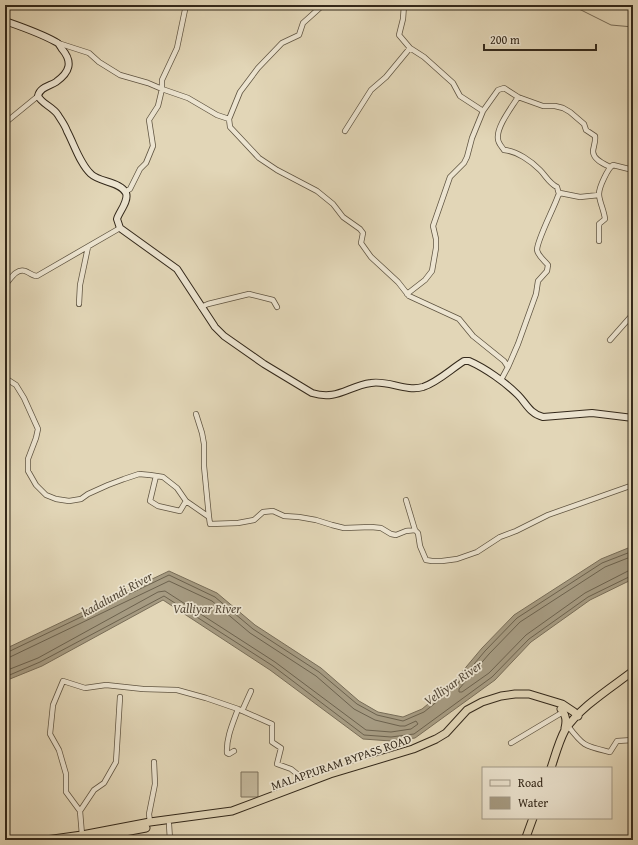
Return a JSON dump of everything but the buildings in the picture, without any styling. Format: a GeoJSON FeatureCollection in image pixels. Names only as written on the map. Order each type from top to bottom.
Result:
{"type":"FeatureCollection","features":[{"type":"Feature","properties":{"kind":"highway"},"geometry":{"type":"LineString","coordinates":[[566,729],[586,708],[631,675]]}},
{"type":"Feature","properties":{"kind":"highway","name":"MALAPPURAM BYPASS ROAD"},"geometry":{"type":"LineString","coordinates":[[82,838],[102,830],[232,811],[330,774],[413,749],[446,733],[468,710],[482,702],[501,696],[528,694],[562,708],[576,717]]}},
{"type":"Feature","properties":{"kind":"highway","name":"MALAPPURAM BYPASS ROAD"},"geometry":{"type":"LineString","coordinates":[[46,840],[104,838],[169,824],[204,821],[233,816],[330,779],[415,754],[439,743],[449,736],[470,714],[484,706],[516,699],[528,699],[562,708]]}},
{"type":"Feature","properties":{"kind":"highway"},"geometry":{"type":"LineString","coordinates":[[551,767],[566,729],[567,721],[562,708],[586,708]]}},
{"type":"Feature","properties":{"kind":"highway"},"geometry":{"type":"LineString","coordinates":[[525,840],[533,819]]}},
{"type":"Feature","properties":{"kind":"main road"},"geometry":{"type":"LineString","coordinates":[[5,21],[35,32],[58,43],[68,57],[68,67],[65,74],[58,81],[40,90],[38,96],[56,113],[67,130],[75,148],[89,172],[96,178],[115,184],[125,192],[126,195],[124,204],[117,219],[120,228],[177,269],[215,327],[234,344],[294,382],[320,396],[337,395],[373,382],[421,388],[429,385],[464,361],[473,362],[501,380],[518,395],[532,412],[538,416],[543,417],[592,413],[633,418]]}},
{"type":"Feature","properties":{"kind":"street"},"geometry":{"type":"LineString","coordinates":[[125,192],[130,190],[140,169],[146,163],[153,146],[149,120],[158,106],[162,89],[162,80],[177,48],[186,5]]}},
{"type":"Feature","properties":{"kind":"street"},"geometry":{"type":"LineString","coordinates":[[323,5],[304,23],[299,35],[282,42],[258,68],[240,92],[228,120],[230,127],[259,158],[277,170],[318,191],[333,204],[343,217],[360,229],[363,232],[361,243],[371,257],[398,282],[409,296],[459,319],[473,336],[504,361],[508,367]]}},
{"type":"Feature","properties":{"kind":"street"},"geometry":{"type":"LineString","coordinates":[[404,5],[403,19],[399,35],[410,48],[424,57],[453,83],[460,96],[483,110]]}},
{"type":"Feature","properties":{"kind":"street"},"geometry":{"type":"LineString","coordinates":[[58,43],[89,53],[98,62],[120,75],[188,98],[228,120]]}},
{"type":"Feature","properties":{"kind":"street"},"geometry":{"type":"LineString","coordinates":[[345,131],[371,90],[386,77],[410,48]]}},
{"type":"Feature","properties":{"kind":"street"},"geometry":{"type":"LineString","coordinates":[[407,294],[425,280],[432,271],[436,248],[436,239],[433,226],[450,177],[464,163],[483,110],[498,90],[504,88],[518,97],[543,106],[555,106],[570,112],[584,124],[586,130],[595,136],[596,140],[593,152],[597,159],[610,167],[613,165],[633,170]]}},
{"type":"Feature","properties":{"kind":"street"},"geometry":{"type":"LineString","coordinates":[[5,123],[38,96]]}},
{"type":"Feature","properties":{"kind":"street"},"geometry":{"type":"LineString","coordinates":[[501,380],[518,344],[536,294],[538,281],[547,271],[548,265],[539,255],[537,250],[541,234],[559,194],[557,187],[551,184],[540,169],[524,158],[504,150],[498,140],[498,134],[501,126],[518,97]]}},
{"type":"Feature","properties":{"kind":"street"},"geometry":{"type":"LineString","coordinates":[[599,241],[599,224],[605,219],[599,195],[603,181],[610,167]]}},
{"type":"Feature","properties":{"kind":"street"},"geometry":{"type":"LineString","coordinates":[[559,194],[563,193],[580,197],[599,195]]}},
{"type":"Feature","properties":{"kind":"street"},"geometry":{"type":"LineString","coordinates":[[5,285],[19,270],[24,270],[33,276],[37,276],[120,228]]}},
{"type":"Feature","properties":{"kind":"street"},"geometry":{"type":"LineString","coordinates":[[79,304],[80,285],[88,247]]}},
{"type":"Feature","properties":{"kind":"street"},"geometry":{"type":"LineString","coordinates":[[201,307],[249,294],[273,300],[277,307]]}},
{"type":"Feature","properties":{"kind":"street"},"geometry":{"type":"LineString","coordinates":[[610,340],[633,314]]}},
{"type":"Feature","properties":{"kind":"street"},"geometry":{"type":"LineString","coordinates":[[5,378],[16,385],[24,398],[38,429],[28,459],[28,471],[36,485],[46,495],[56,499],[69,501],[81,499],[108,485],[139,474],[156,476],[163,477],[171,483],[177,488],[186,501],[209,517]]}},
{"type":"Feature","properties":{"kind":"street"},"geometry":{"type":"LineString","coordinates":[[196,414],[204,444],[204,466],[210,524],[238,523],[254,520],[263,512],[273,511],[284,516],[316,520],[344,528],[381,528],[391,534],[416,530]]}},
{"type":"Feature","properties":{"kind":"street"},"geometry":{"type":"LineString","coordinates":[[156,476],[150,501],[158,506],[180,511],[186,501]]}},
{"type":"Feature","properties":{"kind":"street"},"geometry":{"type":"LineString","coordinates":[[406,500],[418,533],[420,546],[426,560],[442,561],[457,559],[477,552],[500,537],[516,531],[548,515],[633,485]]}},
{"type":"Feature","properties":{"kind":"street"},"geometry":{"type":"LineString","coordinates":[[82,838],[80,811],[66,792],[66,774],[59,750],[50,734],[53,705],[63,681],[85,688],[106,685],[143,689],[177,690],[240,710],[272,724],[272,742],[281,748],[277,764],[291,769],[307,782]]}},
{"type":"Feature","properties":{"kind":"street"},"geometry":{"type":"LineString","coordinates":[[234,751],[229,754],[228,753],[228,740],[240,710],[251,691]]}},
{"type":"Feature","properties":{"kind":"street"},"geometry":{"type":"LineString","coordinates":[[80,811],[94,790],[104,783],[116,762],[120,697]]}},
{"type":"Feature","properties":{"kind":"street"},"geometry":{"type":"LineString","coordinates":[[511,743],[562,708]]}},
{"type":"Feature","properties":{"kind":"street"},"geometry":{"type":"LineString","coordinates":[[566,729],[586,746],[610,752],[617,741],[633,740]]}},
{"type":"Feature","properties":{"kind":"street"},"geometry":{"type":"LineString","coordinates":[[150,822],[149,814],[155,784],[154,762]]}},
{"type":"Feature","properties":{"kind":"street"},"geometry":{"type":"LineString","coordinates":[[169,824],[170,840]]}},
{"type":"Feature","properties":{"kind":"shaded area"},"geometry":{"type":"Polygon","coordinates":[[[241,772],[258,772],[258,797],[241,797],[241,772]]]}},
{"type":"Feature","properties":{"kind":"water","name":"Valliyar River"},"geometry":{"type":"Polygon","coordinates":[[[633,546],[633,579],[590,600],[531,642],[495,680],[415,738],[391,741],[363,739],[270,670],[163,600],[42,666],[5,681],[5,649],[169,571],[217,593],[255,625],[321,668],[359,701],[378,712],[403,717],[422,709],[451,685],[482,648],[514,615],[601,559],[633,546]]]}},
{"type":"Feature","properties":{"kind":"waterway"},"geometry":{"type":"LineString","coordinates":[[571,5],[611,25],[633,27]]}},
{"type":"Feature","properties":{"kind":"water label","name":"kadalundi River"},"geometry":{"type":"Point","coordinates":[117,594]}},
{"type":"Feature","properties":{"kind":"water label","name":"Velliyar River"},"geometry":{"type":"Point","coordinates":[453,683]}}]}
